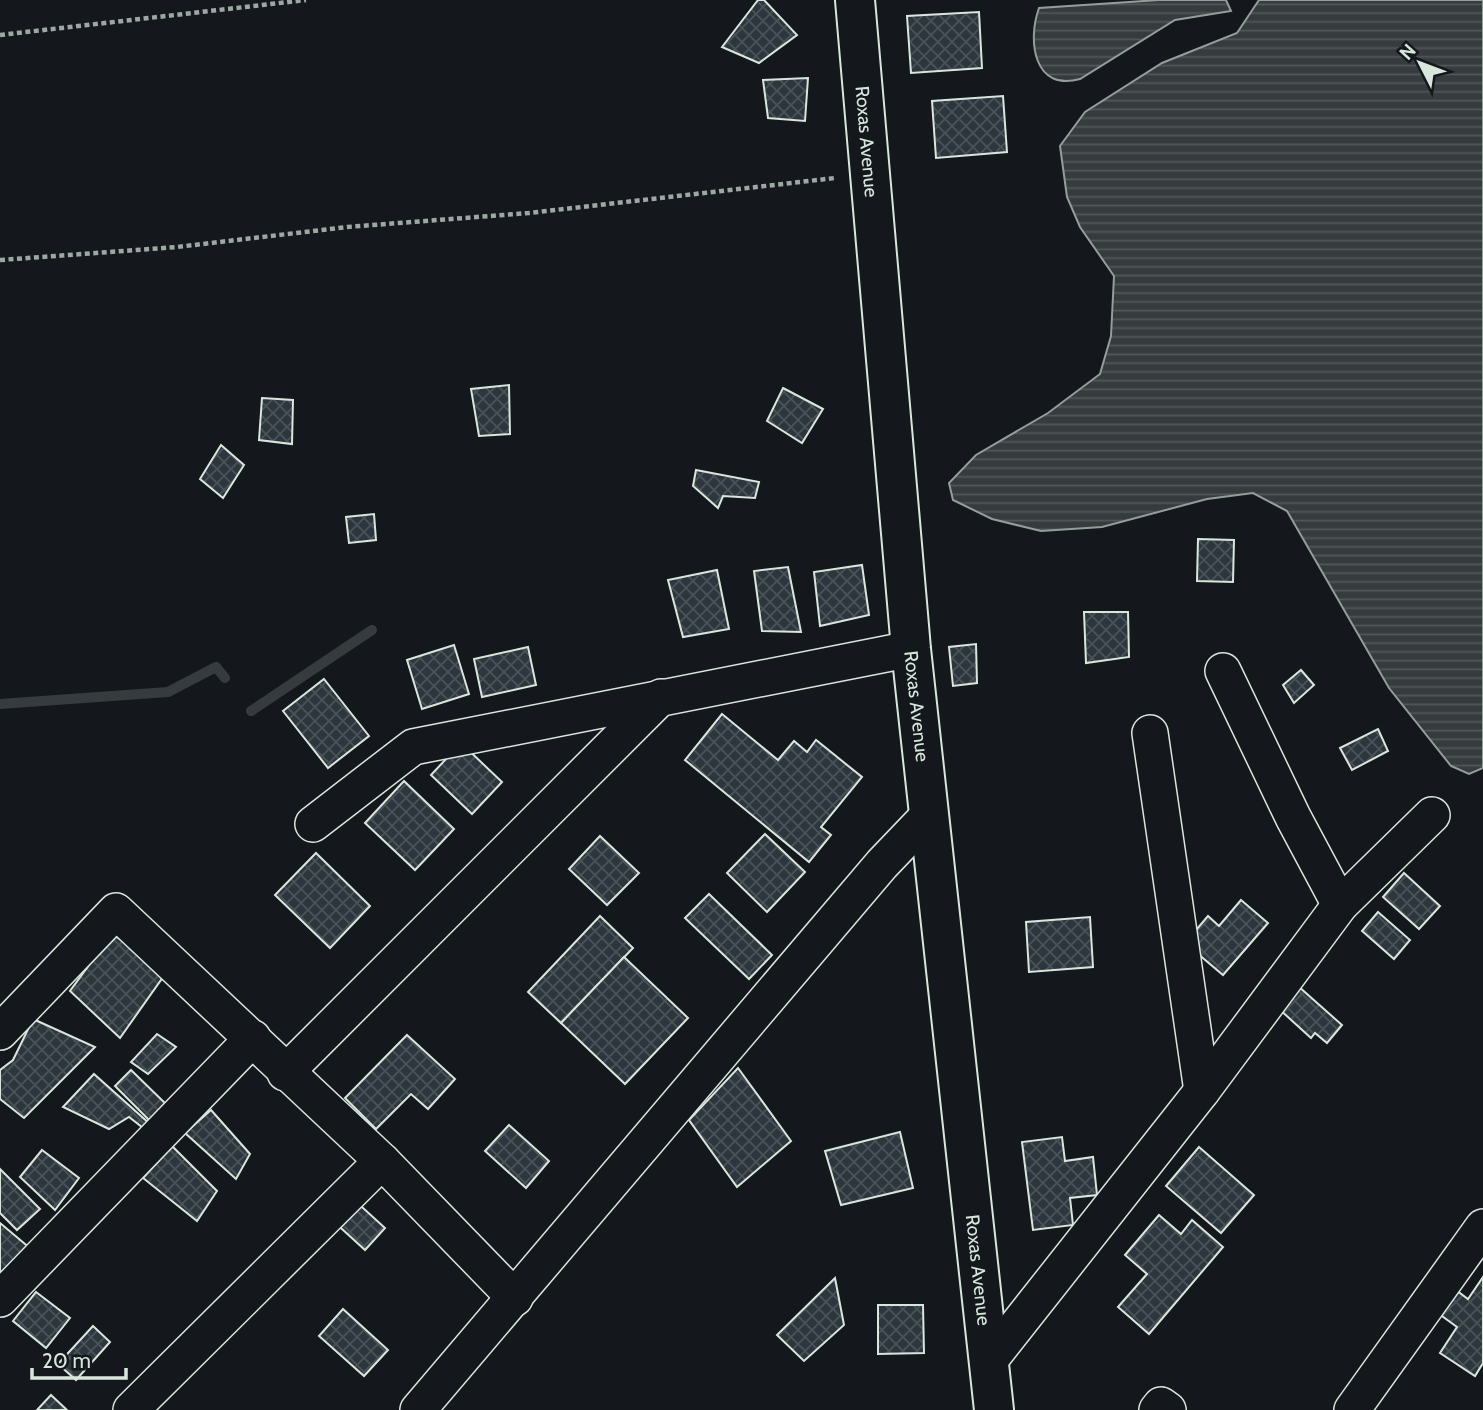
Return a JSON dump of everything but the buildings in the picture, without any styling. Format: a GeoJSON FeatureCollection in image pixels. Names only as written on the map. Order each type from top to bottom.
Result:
{"type":"FeatureCollection","features":[{"type":"Feature","properties":{"kind":"main road","name":"Roxas Avenue"},"geometry":{"type":"LineString","coordinates":[[855,0],[911,649],[994,1410]]}},
{"type":"Feature","properties":{"kind":"street"},"geometry":{"type":"LineString","coordinates":[[313,824],[413,747],[911,649]]}},
{"type":"Feature","properties":{"kind":"street"},"geometry":{"type":"LineString","coordinates":[[1223,671],[1293,817],[1340,905]]}},
{"type":"Feature","properties":{"kind":"street"},"geometry":{"type":"LineString","coordinates":[[285,1073],[661,697]]}},
{"type":"Feature","properties":{"kind":"street"},"geometry":{"type":"LineString","coordinates":[[1150,733],[1202,1091]]}},
{"type":"Feature","properties":{"kind":"street"},"geometry":{"type":"LineString","coordinates":[[989,1361],[1202,1091],[1340,905],[1432,815]]}},
{"type":"Feature","properties":{"kind":"street"},"geometry":{"type":"LineString","coordinates":[[418,1410],[882,864],[928,817]]}},
{"type":"Feature","properties":{"kind":"street"},"geometry":{"type":"LineString","coordinates":[[0,1032],[116,911],[253,1038],[285,1073],[382,1161],[515,1298]]}},
{"type":"Feature","properties":{"kind":"street"},"geometry":{"type":"LineString","coordinates":[[0,1299],[253,1038]]}},
{"type":"Feature","properties":{"kind":"street"},"geometry":{"type":"LineString","coordinates":[[131,1410],[382,1161]]}},
{"type":"Feature","properties":{"kind":"street"},"geometry":{"type":"LineString","coordinates":[[1352,1410],[1483,1227]]}},
{"type":"Feature","properties":{"kind":"street"},"geometry":{"type":"LineString","coordinates":[[1157,1410],[1161,1405],[1168,1410]]}},
{"type":"Feature","properties":{"kind":"path"},"geometry":{"type":"LineString","coordinates":[[0,35],[306,0]]}},
{"type":"Feature","properties":{"kind":"path"},"geometry":{"type":"LineString","coordinates":[[0,260],[177,247],[348,227],[529,213],[870,174]]}},
{"type":"Feature","properties":{"kind":"shaded area"},"geometry":{"type":"Polygon","coordinates":[[[1159,0],[1226,0],[1231,11],[1175,20],[1080,79],[1065,81],[1052,78],[1038,61],[1034,35],[1039,8],[1159,0]]]}},
{"type":"Feature","properties":{"kind":"shaded area"},"geometry":{"type":"Polygon","coordinates":[[[1259,0],[1483,0],[1483,768],[1469,774],[1451,766],[1389,688],[1287,511],[1253,493],[1207,499],[1102,527],[1041,531],[992,519],[953,500],[949,483],[976,455],[1048,413],[1100,374],[1111,336],[1114,276],[1080,227],[1067,197],[1060,146],[1085,112],[1162,63],[1237,33],[1259,0]]]}},
{"type":"Feature","properties":{"kind":"waterway"},"geometry":{"type":"LineString","coordinates":[[251,711],[372,630]]}},
{"type":"Feature","properties":{"kind":"waterway"},"geometry":{"type":"LineString","coordinates":[[0,704],[168,692],[216,667],[225,678]]}}]}
